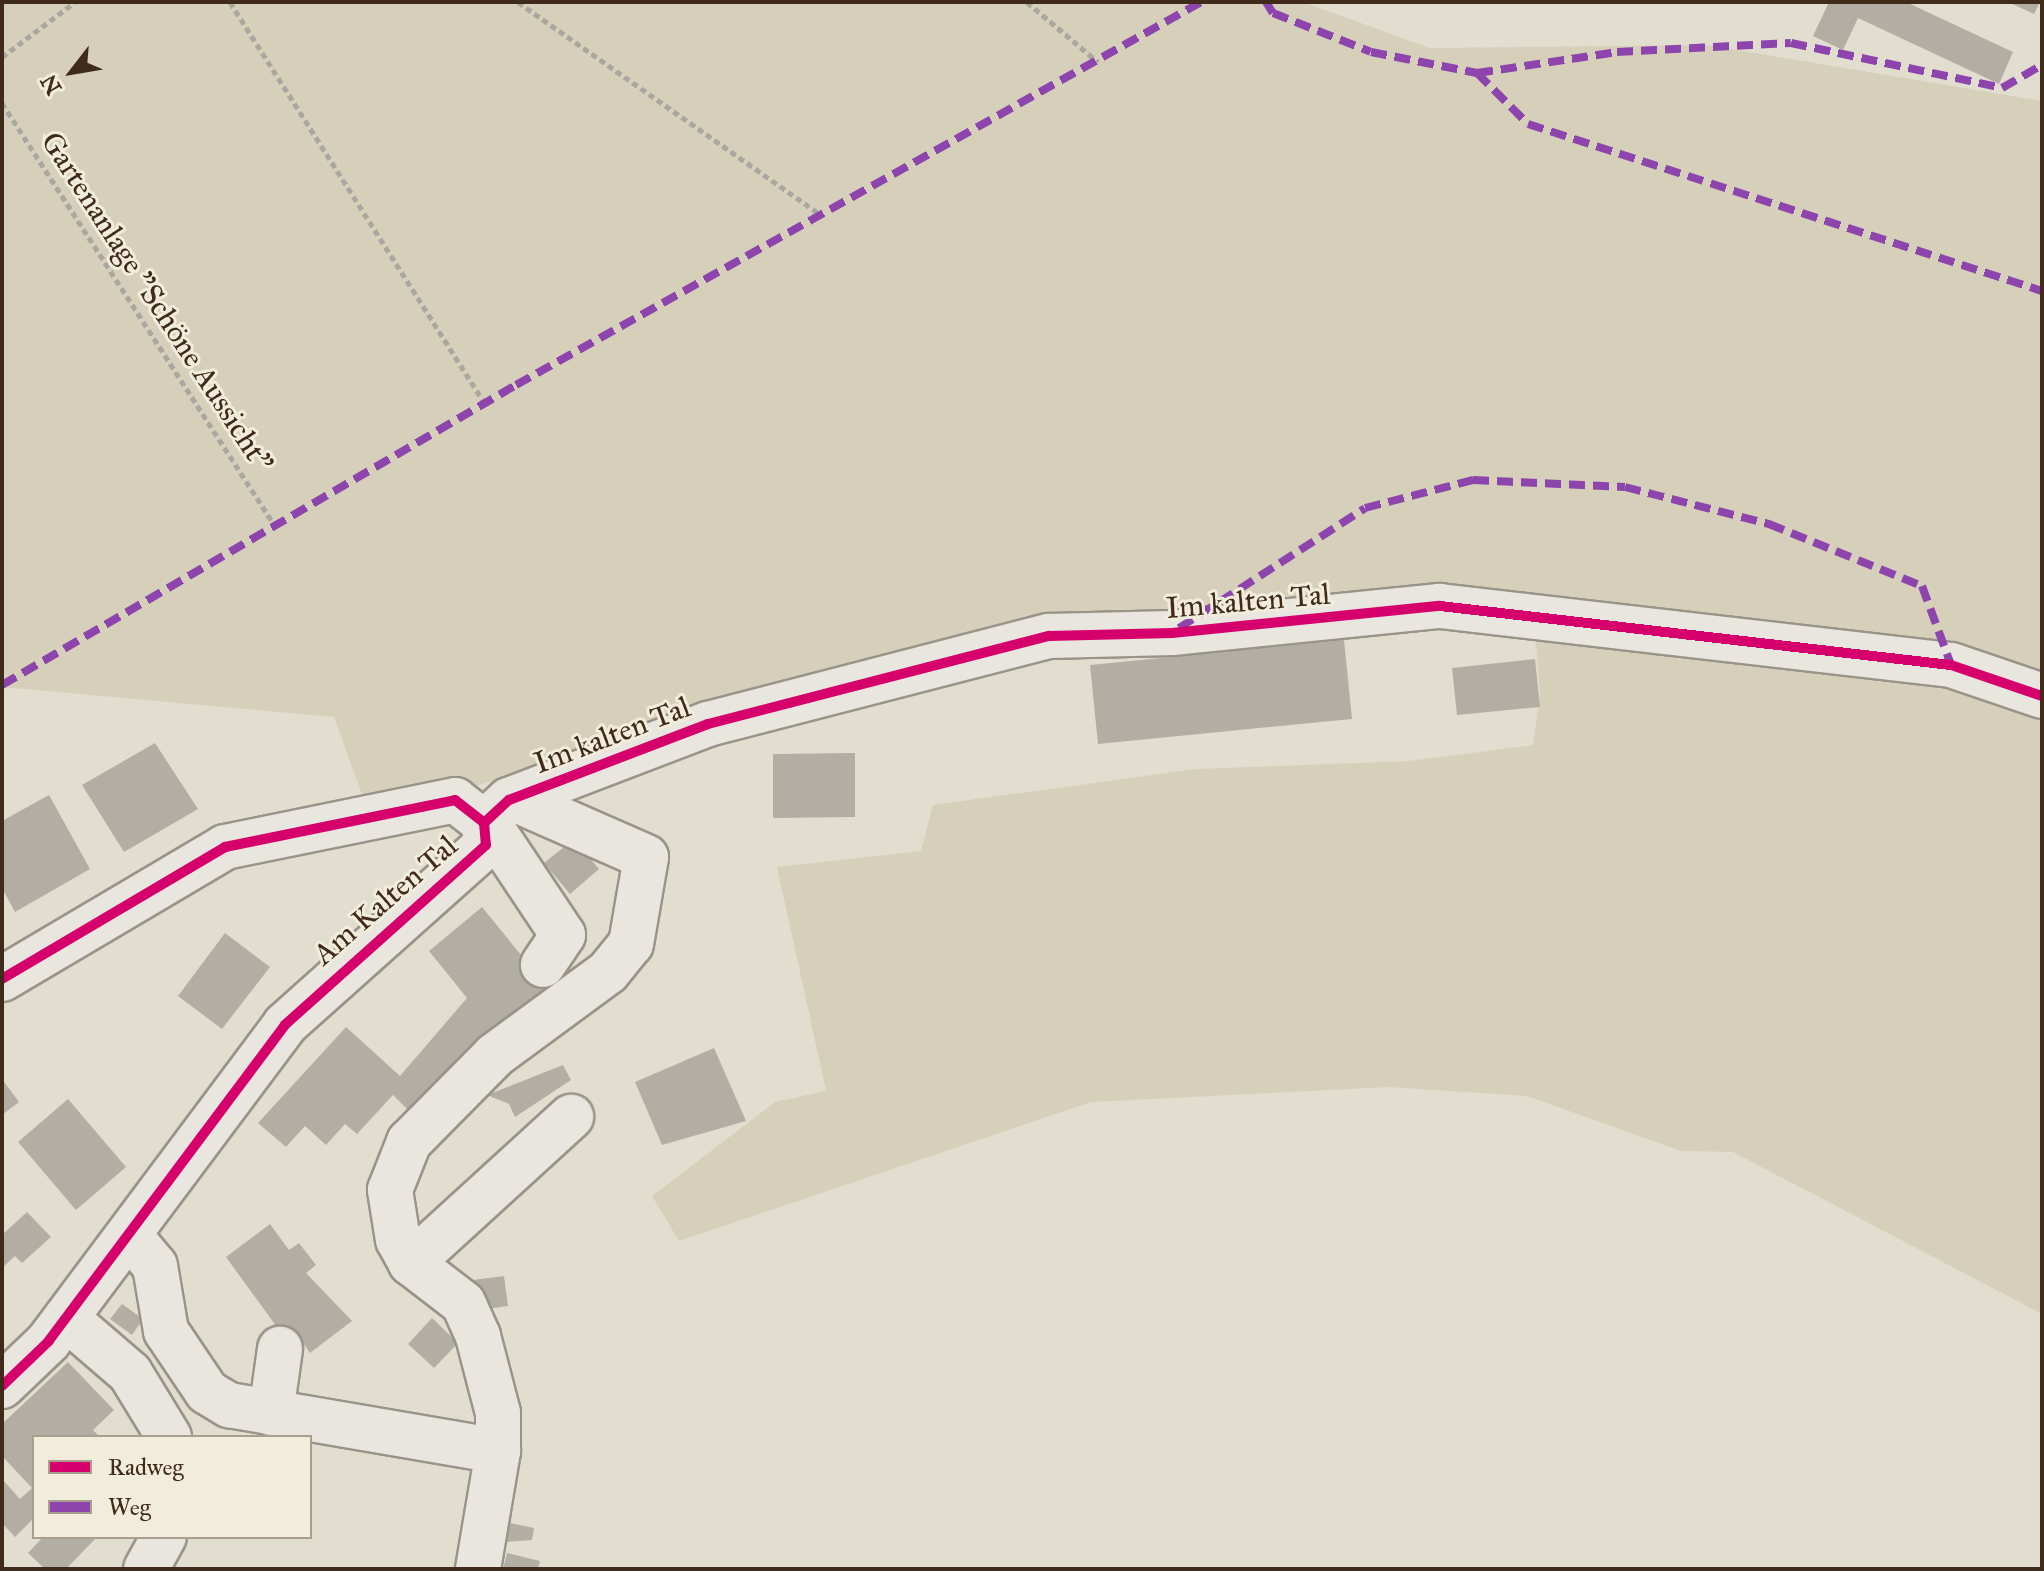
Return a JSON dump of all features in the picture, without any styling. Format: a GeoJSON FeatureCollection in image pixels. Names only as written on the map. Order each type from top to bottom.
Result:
{"type":"FeatureCollection","features":[{"type":"Feature","properties":{"kind":"street","name":"Im kalten Tal"},"geometry":{"type":"LineString","coordinates":[[495,814],[708,724],[1049,636],[1172,633],[1440,606],[1951,665],[2042,696]]}},
{"type":"Feature","properties":{"kind":"street","name":"Am Kalten Tal"},"geometry":{"type":"LineString","coordinates":[[2,979],[225,847],[455,800],[495,814],[486,845],[285,1025],[66,1318],[2,1386]]}},
{"type":"Feature","properties":{"kind":"street"},"geometry":{"type":"LineString","coordinates":[[495,814],[563,935],[543,965]]}},
{"type":"Feature","properties":{"kind":"street"},"geometry":{"type":"LineString","coordinates":[[478,1569],[498,1451],[498,1413],[478,1336],[463,1303],[411,1263],[398,1240],[390,1190],[409,1142],[495,1055],[608,972],[631,944],[643,903],[646,857],[495,814]]}},
{"type":"Feature","properties":{"kind":"street"},"geometry":{"type":"LineString","coordinates":[[411,1263],[571,1117]]}},
{"type":"Feature","properties":{"kind":"street"},"geometry":{"type":"LineString","coordinates":[[129,1235],[155,1266],[156,1298],[185,1369],[229,1405],[498,1451]]}},
{"type":"Feature","properties":{"kind":"street"},"geometry":{"type":"LineString","coordinates":[[66,1318],[130,1373],[168,1435]]}},
{"type":"Feature","properties":{"kind":"street"},"geometry":{"type":"LineString","coordinates":[[271,1413],[280,1349]]}},
{"type":"Feature","properties":{"kind":"street"},"geometry":{"type":"LineString","coordinates":[[146,1569],[163,1539]]}},
{"type":"Feature","properties":{"kind":"path"},"geometry":{"type":"LineString","coordinates":[[2,57],[75,2]]}},
{"type":"Feature","properties":{"kind":"path"},"geometry":{"type":"LineString","coordinates":[[230,2],[485,404]]}},
{"type":"Feature","properties":{"kind":"path"},"geometry":{"type":"LineString","coordinates":[[518,2],[821,215]]}},
{"type":"Feature","properties":{"kind":"path"},"geometry":{"type":"LineString","coordinates":[[1027,2],[1098,62]]}},
{"type":"Feature","properties":{"kind":"shaded area"},"geometry":{"type":"Polygon","coordinates":[[[2,2],[1303,2],[1430,48],[1707,45],[2042,101],[2042,1314],[1733,1152],[1681,1151],[1527,1096],[1389,1087],[1091,1102],[679,1241],[652,1196],[775,1102],[826,1091],[777,867],[921,851],[933,805],[1196,769],[1409,761],[1533,745],[1540,694],[1534,616],[1095,639],[368,811],[334,717],[2,687],[2,2]]]}},
{"type":"Feature","properties":{"kind":"building"},"geometry":{"type":"Polygon","coordinates":[[[1829,2],[1906,2],[2013,52],[1999,84],[1858,18],[1843,50],[1813,36],[1829,2]]]}},
{"type":"Feature","properties":{"kind":"building"},"geometry":{"type":"Polygon","coordinates":[[[2008,2],[2040,2],[2034,14],[2008,2]]]}},
{"type":"Feature","properties":{"kind":"building"},"geometry":{"type":"Polygon","coordinates":[[[1344,640],[1352,719],[1098,744],[1090,665],[1344,640]]]}},
{"type":"Feature","properties":{"kind":"building"},"geometry":{"type":"Polygon","coordinates":[[[1535,659],[1540,707],[1457,715],[1452,668],[1535,659]]]}},
{"type":"Feature","properties":{"kind":"building"},"geometry":{"type":"Polygon","coordinates":[[[155,743],[198,809],[124,852],[82,785],[155,743]]]}},
{"type":"Feature","properties":{"kind":"building"},"geometry":{"type":"Polygon","coordinates":[[[855,753],[855,817],[773,818],[773,754],[855,753]]]}},
{"type":"Feature","properties":{"kind":"building"},"geometry":{"type":"Polygon","coordinates":[[[49,795],[90,869],[15,912],[2,888],[2,821],[49,795]]]}},
{"type":"Feature","properties":{"kind":"building"},"geometry":{"type":"Polygon","coordinates":[[[574,839],[599,869],[570,894],[544,863],[574,839]]]}},
{"type":"Feature","properties":{"kind":"building"},"geometry":{"type":"Polygon","coordinates":[[[482,907],[548,988],[412,1114],[393,1095],[357,1134],[345,1124],[326,1145],[305,1126],[286,1147],[258,1123],[346,1027],[400,1076],[467,998],[429,951],[482,907]]]}},
{"type":"Feature","properties":{"kind":"building"},"geometry":{"type":"Polygon","coordinates":[[[225,933],[270,967],[222,1029],[178,996],[225,933]]]}},
{"type":"Feature","properties":{"kind":"building"},"geometry":{"type":"Polygon","coordinates":[[[714,1048],[746,1121],[662,1145],[635,1082],[714,1048]]]}},
{"type":"Feature","properties":{"kind":"building"},"geometry":{"type":"Polygon","coordinates":[[[563,1065],[571,1080],[515,1117],[509,1104],[487,1095],[563,1065]]]}},
{"type":"Feature","properties":{"kind":"building"},"geometry":{"type":"Polygon","coordinates":[[[2,1079],[19,1102],[2,1115],[2,1079]]]}},
{"type":"Feature","properties":{"kind":"building"},"geometry":{"type":"Polygon","coordinates":[[[68,1099],[126,1167],[76,1210],[18,1142],[68,1099]]]}},
{"type":"Feature","properties":{"kind":"building"},"geometry":{"type":"Polygon","coordinates":[[[27,1212],[51,1237],[22,1263],[15,1256],[2,1268],[2,1235],[27,1212]]]}},
{"type":"Feature","properties":{"kind":"building"},"geometry":{"type":"Polygon","coordinates":[[[270,1224],[289,1250],[299,1243],[316,1265],[306,1273],[352,1321],[310,1353],[294,1330],[284,1337],[226,1257],[270,1224]]]}},
{"type":"Feature","properties":{"kind":"building"},"geometry":{"type":"Polygon","coordinates":[[[504,1276],[508,1306],[478,1310],[473,1280],[504,1276]]]}},
{"type":"Feature","properties":{"kind":"building"},"geometry":{"type":"Polygon","coordinates":[[[122,1304],[143,1319],[132,1335],[110,1319],[122,1304]]]}},
{"type":"Feature","properties":{"kind":"building"},"geometry":{"type":"Polygon","coordinates":[[[432,1318],[458,1343],[434,1368],[408,1344],[432,1318]]]}},
{"type":"Feature","properties":{"kind":"building"},"geometry":{"type":"Polygon","coordinates":[[[68,1362],[114,1410],[93,1430],[98,1435],[32,1435],[32,1488],[2,1456],[2,1424],[68,1362]]]}},
{"type":"Feature","properties":{"kind":"building"},"geometry":{"type":"Polygon","coordinates":[[[2,1479],[20,1499],[32,1488],[32,1520],[15,1537],[2,1523],[2,1479]]]}},
{"type":"Feature","properties":{"kind":"building"},"geometry":{"type":"Polygon","coordinates":[[[510,1523],[534,1528],[532,1540],[506,1542],[510,1523]]]}},
{"type":"Feature","properties":{"kind":"building"},"geometry":{"type":"Polygon","coordinates":[[[41,1539],[95,1539],[66,1569],[45,1569],[28,1553],[41,1539]]]}},
{"type":"Feature","properties":{"kind":"building"},"geometry":{"type":"Polygon","coordinates":[[[507,1553],[540,1561],[538,1569],[503,1569],[507,1553]]]}},
{"type":"Feature","properties":{"kind":"marked path"},"geometry":{"type":"LineString","coordinates":[[2,685],[516,385],[1201,2]]}},
{"type":"Feature","properties":{"kind":"marked path"},"geometry":{"type":"LineString","coordinates":[[1266,2],[1273,13],[1371,52],[1477,73],[1617,52],[1791,43],[2002,88],[2042,65]]}},
{"type":"Feature","properties":{"kind":"marked path"},"geometry":{"type":"LineString","coordinates":[[1477,73],[1528,124],[2042,291]]}},
{"type":"Feature","properties":{"kind":"marked path"},"geometry":{"type":"LineString","coordinates":[[1179,628],[1365,508],[1473,480],[1625,487],[1769,524],[1922,586],[1951,665]]}},
{"type":"Feature","properties":{"kind":"cycle path"},"geometry":{"type":"LineString","coordinates":[[484,823],[509,800],[708,724],[1049,636],[1172,633],[1440,606],[1951,665],[2042,696]]}},
{"type":"Feature","properties":{"kind":"cycle path"},"geometry":{"type":"LineString","coordinates":[[2,979],[225,847],[455,800],[484,823],[486,845],[285,1025],[49,1341],[2,1386]]}}]}
